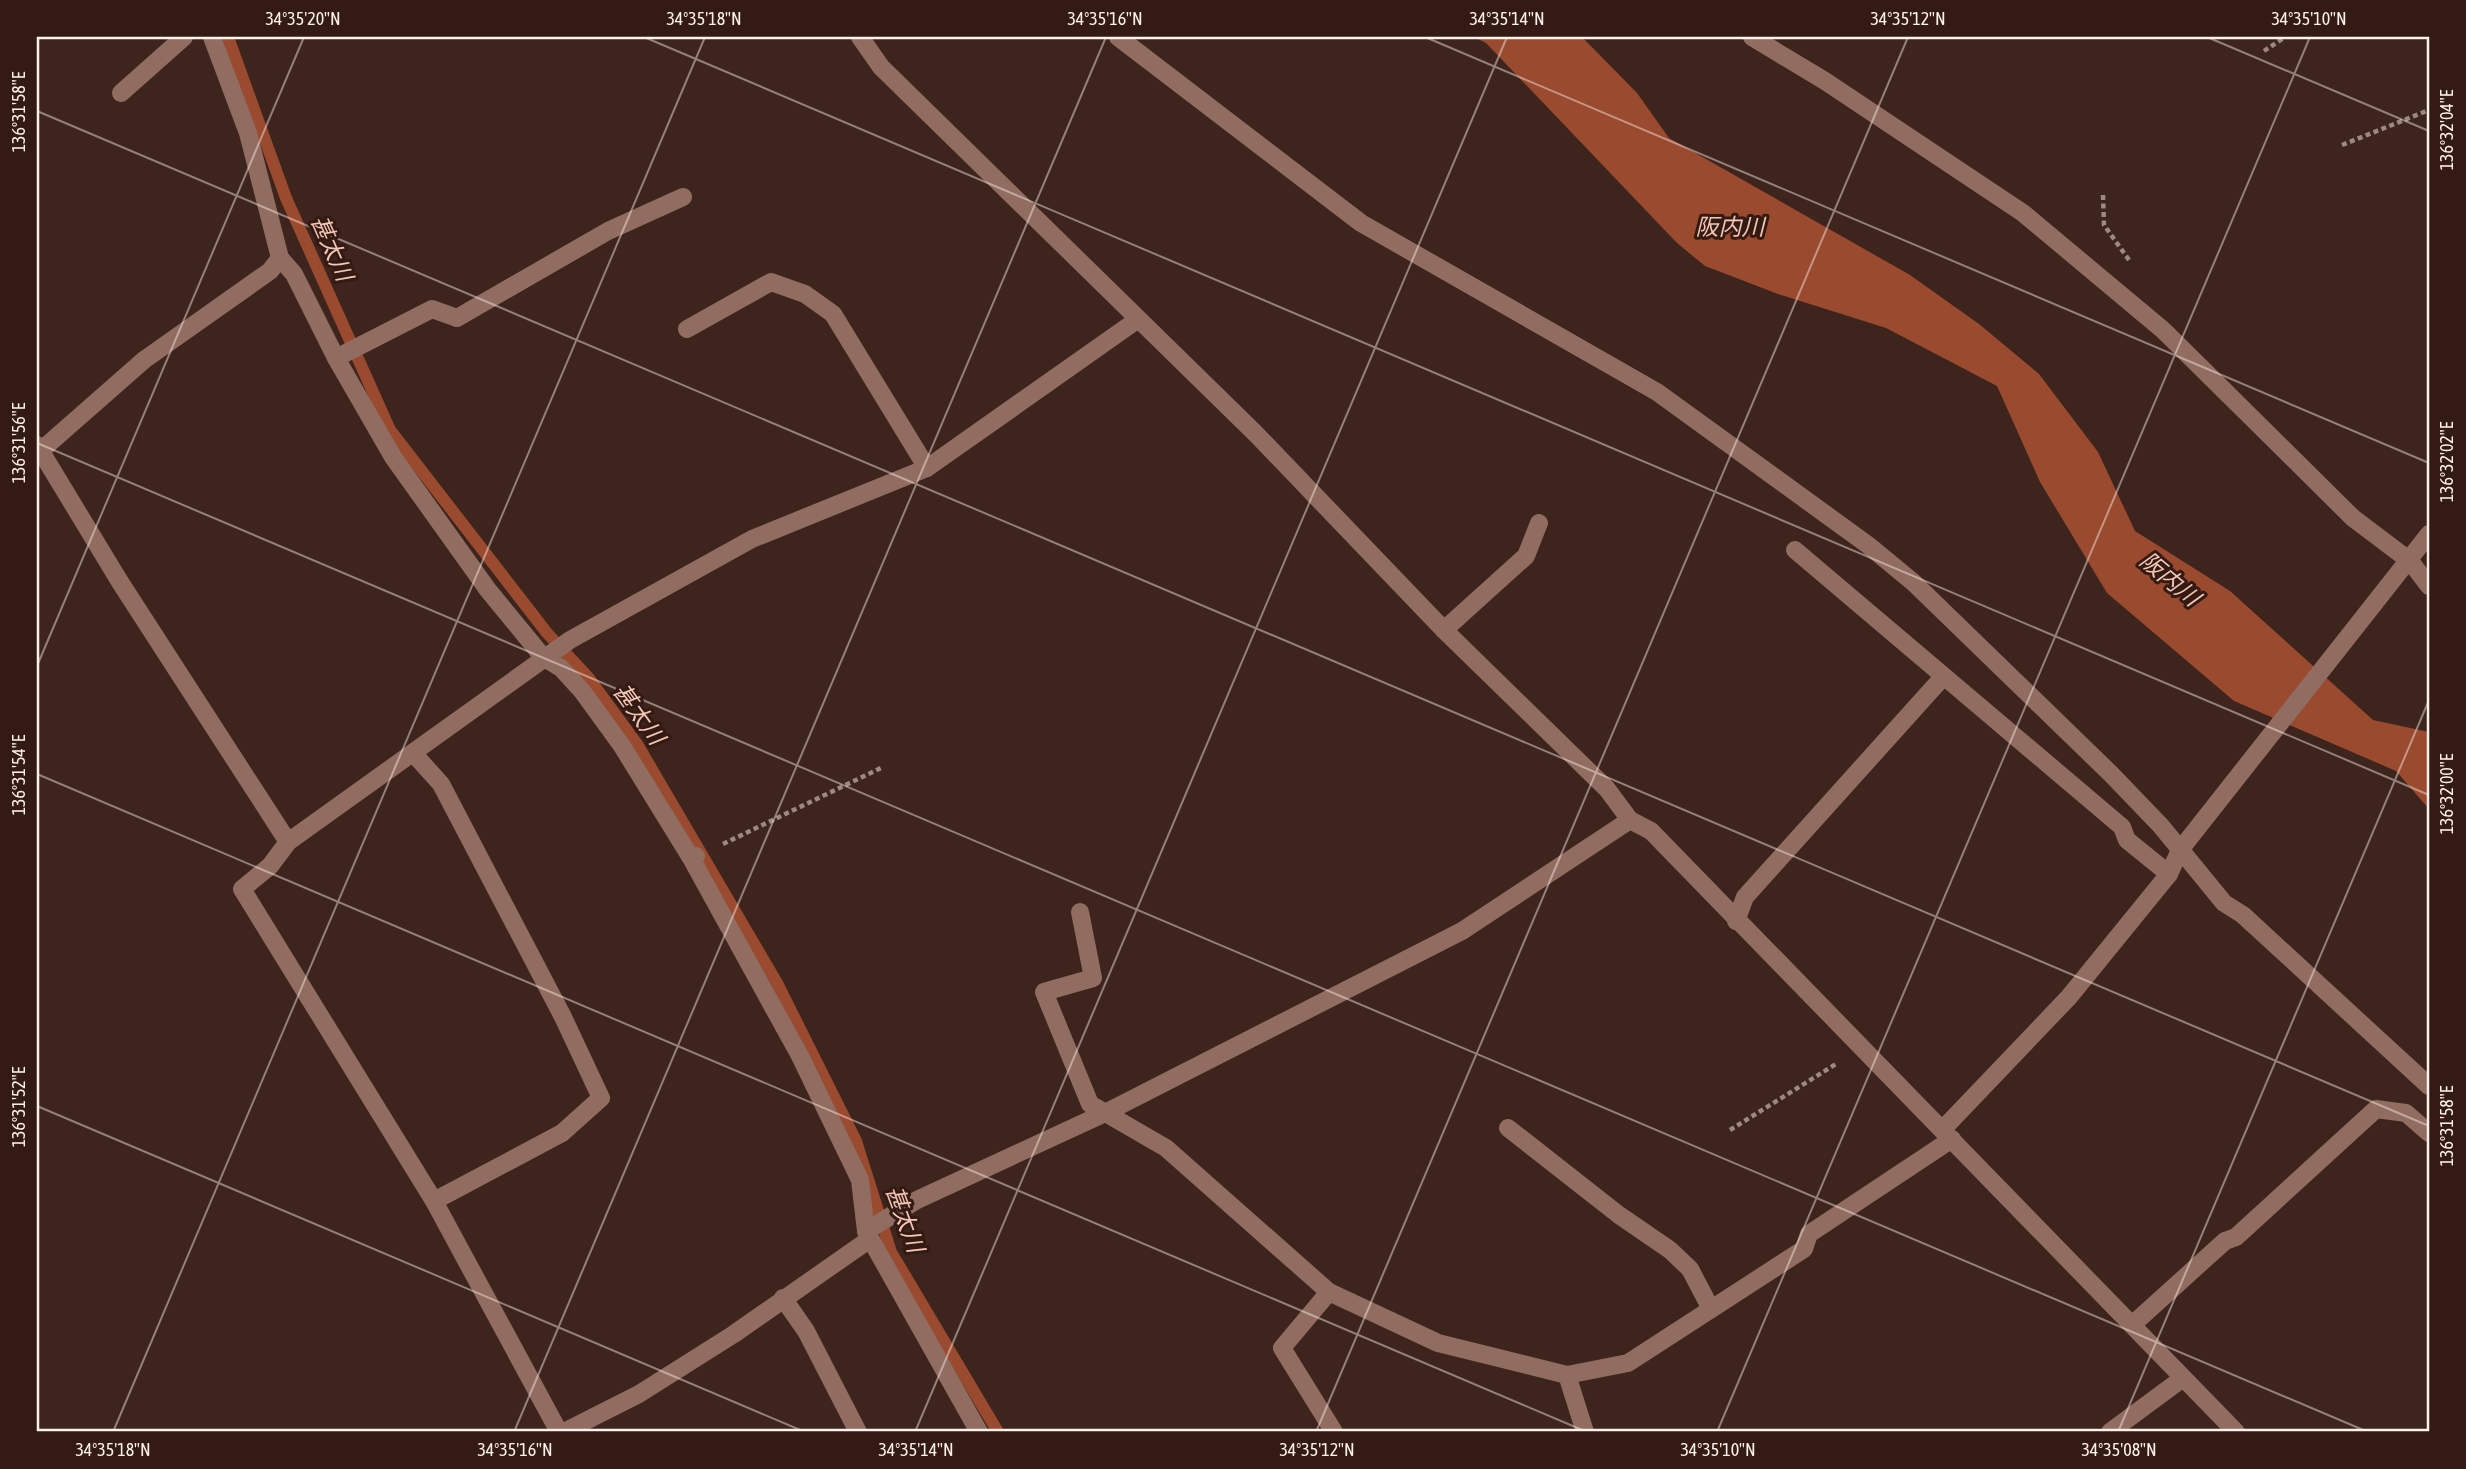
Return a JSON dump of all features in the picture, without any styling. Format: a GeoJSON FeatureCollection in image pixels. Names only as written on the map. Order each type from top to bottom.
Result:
{"type":"FeatureCollection","features":[{"type":"Feature","properties":{"kind":"street"},"geometry":{"type":"LineString","coordinates":[[121,93],[184,37]]}},
{"type":"Feature","properties":{"kind":"street"},"geometry":{"type":"LineString","coordinates":[[212,37],[248,133],[280,258],[294,274],[393,457],[488,590],[575,683],[699,855],[860,1180],[868,1235],[979,1432]]}},
{"type":"Feature","properties":{"kind":"street"},"geometry":{"type":"LineString","coordinates":[[860,37],[881,67],[1256,434],[1444,630],[1607,789],[1630,820],[1651,831],[1735,921],[1948,1134],[2236,1432]]}},
{"type":"Feature","properties":{"kind":"street"},"geometry":{"type":"LineString","coordinates":[[1118,37],[1361,223],[1657,392],[1868,545],[1914,583],[2101,764],[2161,826],[2224,903],[2244,915],[2429,1086]]}},
{"type":"Feature","properties":{"kind":"street"},"geometry":{"type":"LineString","coordinates":[[1752,37],[1825,81],[2023,213],[2163,330],[2353,518],[2405,568],[2429,586]]}},
{"type":"Feature","properties":{"kind":"street"},"geometry":{"type":"LineString","coordinates":[[340,356],[432,309],[457,318],[608,231],[683,197]]}},
{"type":"Feature","properties":{"kind":"street"},"geometry":{"type":"LineString","coordinates":[[280,258],[270,271],[144,360],[38,450],[288,842]]}},
{"type":"Feature","properties":{"kind":"street"},"geometry":{"type":"LineString","coordinates":[[687,329],[771,282],[805,294],[833,314],[927,468]]}},
{"type":"Feature","properties":{"kind":"street"},"geometry":{"type":"LineString","coordinates":[[1137,320],[927,468],[752,539],[570,640],[288,842],[270,866],[242,889],[434,1201],[561,1432],[639,1394],[734,1334],[898,1211],[1105,1113],[1462,931],[1630,820]]}},
{"type":"Feature","properties":{"kind":"street"},"geometry":{"type":"LineString","coordinates":[[1444,630],[1526,555],[1539,523]]}},
{"type":"Feature","properties":{"kind":"street"},"geometry":{"type":"LineString","coordinates":[[1080,912],[1093,978],[1044,992],[1090,1104],[1166,1148],[1329,1292],[1438,1343],[1567,1375],[1628,1363],[1804,1249],[1809,1234],[1948,1134],[2069,998],[2169,874],[2179,850],[2405,568],[2429,534]]}},
{"type":"Feature","properties":{"kind":"street"},"geometry":{"type":"LineString","coordinates":[[1795,550],[2122,827],[2127,840],[2169,874]]}},
{"type":"Feature","properties":{"kind":"street"},"geometry":{"type":"LineString","coordinates":[[1735,921],[1745,897],[1943,677]]}},
{"type":"Feature","properties":{"kind":"street"},"geometry":{"type":"LineString","coordinates":[[413,753],[441,784],[563,1017],[601,1098],[562,1133],[434,1201]]}},
{"type":"Feature","properties":{"kind":"street"},"geometry":{"type":"LineString","coordinates":[[2132,1325],[2225,1241],[2236,1237],[2376,1110],[2406,1113],[2429,1133]]}},
{"type":"Feature","properties":{"kind":"street"},"geometry":{"type":"LineString","coordinates":[[1508,1128],[1619,1215],[1670,1250],[1690,1269],[1711,1309]]}},
{"type":"Feature","properties":{"kind":"street"},"geometry":{"type":"LineString","coordinates":[[1329,1292],[1282,1348],[1334,1432]]}},
{"type":"Feature","properties":{"kind":"street"},"geometry":{"type":"LineString","coordinates":[[783,1298],[806,1331],[858,1432]]}},
{"type":"Feature","properties":{"kind":"street"},"geometry":{"type":"LineString","coordinates":[[1567,1375],[1586,1432]]}},
{"type":"Feature","properties":{"kind":"street"},"geometry":{"type":"LineString","coordinates":[[2110,1432],[2183,1378]]}},
{"type":"Feature","properties":{"kind":"path"},"geometry":{"type":"LineString","coordinates":[[2264,51],[2285,37]]}},
{"type":"Feature","properties":{"kind":"path"},"geometry":{"type":"LineString","coordinates":[[2342,145],[2429,110]]}},
{"type":"Feature","properties":{"kind":"path"},"geometry":{"type":"LineString","coordinates":[[699,855],[883,767]]}},
{"type":"Feature","properties":{"kind":"path"},"geometry":{"type":"LineString","coordinates":[[1730,1130],[1863,1048]]}},
{"type":"Feature","properties":{"kind":"water","name":"阪内川"},"geometry":{"type":"Polygon","coordinates":[[[1474,37],[1582,37],[1637,93],[1669,138],[1910,275],[1979,324],[2039,374],[2098,452],[2135,531],[2230,591],[2373,720],[2429,732],[2429,809],[2396,771],[2234,701],[2107,593],[2040,482],[1997,386],[1886,328],[1778,294],[1705,266],[1677,243],[1486,43],[1474,37]]]}},
{"type":"Feature","properties":{"kind":"waterway","name":"甚太川"},"geometry":{"type":"LineString","coordinates":[[228,37],[286,198],[390,430],[547,633],[588,677],[637,744],[777,983],[856,1141],[891,1252],[998,1432]]}}]}
